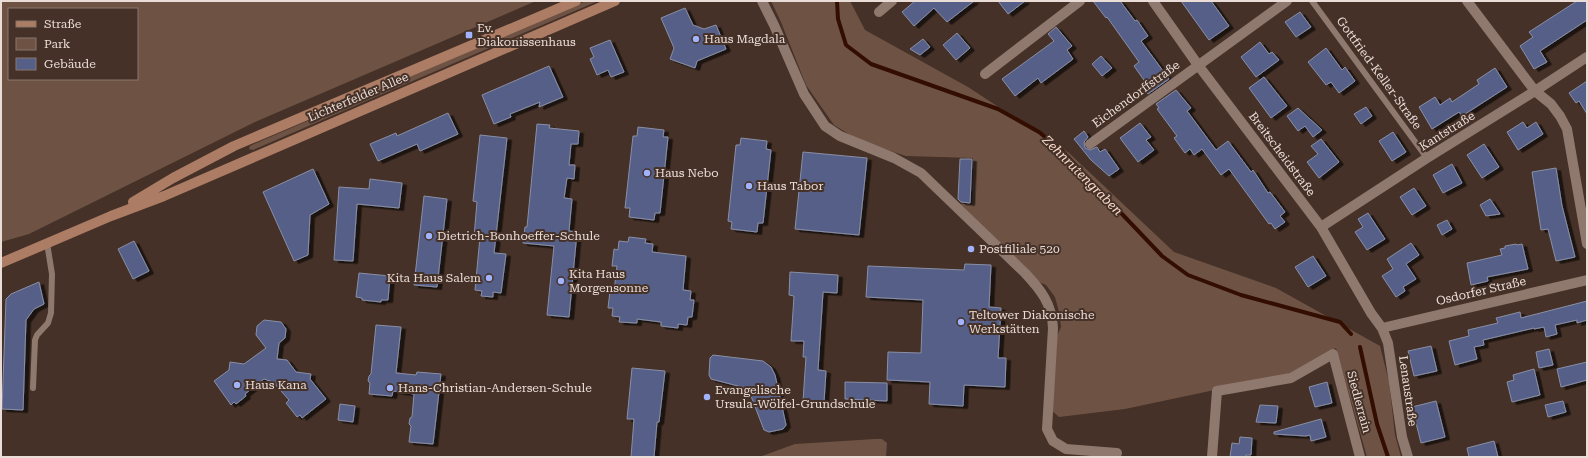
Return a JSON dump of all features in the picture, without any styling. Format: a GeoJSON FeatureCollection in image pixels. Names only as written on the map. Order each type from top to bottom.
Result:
{"type":"FeatureCollection","features":[{"type":"Feature","properties":{"kind":"main road","name":"Lichterfelder Allee"},"geometry":{"type":"LineString","coordinates":[[111,216],[173,178],[234,146],[576,1]]}},
{"type":"Feature","properties":{"kind":"main road","name":"Lichterfelder Allee"},"geometry":{"type":"LineString","coordinates":[[1,263],[111,216],[164,196],[615,1]]}},
{"type":"Feature","properties":{"kind":"street"},"geometry":{"type":"LineString","coordinates":[[762,1],[804,94],[825,126],[840,136],[894,158],[921,173],[1036,285],[1046,299],[1053,315],[1046,429],[1054,441],[1080,454],[1117,453]]}},
{"type":"Feature","properties":{"kind":"street"},"geometry":{"type":"LineString","coordinates":[[878,12],[892,1]]}},
{"type":"Feature","properties":{"kind":"street"},"geometry":{"type":"LineString","coordinates":[[985,74],[1080,1]]}},
{"type":"Feature","properties":{"kind":"street","name":"Breitscheidstraße"},"geometry":{"type":"LineString","coordinates":[[1153,1],[1198,65],[1321,227],[1371,313],[1382,328]]}},
{"type":"Feature","properties":{"kind":"street","name":"Eichendorffstraße"},"geometry":{"type":"LineString","coordinates":[[1090,144],[1287,1]]}},
{"type":"Feature","properties":{"kind":"street"},"geometry":{"type":"LineString","coordinates":[[1467,1],[1535,92],[1551,104],[1567,129],[1587,244]]}},
{"type":"Feature","properties":{"kind":"street","name":"Kantstraße"},"geometry":{"type":"LineString","coordinates":[[1321,227],[1427,158],[1535,92],[1587,57]]}},
{"type":"Feature","properties":{"kind":"street","name":"Osdorfer Straße"},"geometry":{"type":"LineString","coordinates":[[1382,328],[1587,280]]}},
{"type":"Feature","properties":{"kind":"street","name":"Lenaustraße"},"geometry":{"type":"LineString","coordinates":[[1382,328],[1388,343],[1402,437],[1408,457]]}},
{"type":"Feature","properties":{"kind":"street","name":"Siedlerrain"},"geometry":{"type":"LineString","coordinates":[[1212,457],[1217,391],[1291,378],[1333,354],[1360,457]]}},
{"type":"Feature","properties":{"kind":"lane","name":"Gottfried-Keller-Straße"},"geometry":{"type":"LineString","coordinates":[[1312,1],[1427,158]]}},
{"type":"Feature","properties":{"kind":"lane"},"geometry":{"type":"LineString","coordinates":[[33,388],[35,340],[37,335],[48,323],[51,313],[52,274],[47,243]]}},
{"type":"Feature","properties":{"kind":"green space"},"geometry":{"type":"Polygon","coordinates":[[[1,1],[536,1],[255,122],[29,234],[1,242],[1,1]]]}},
{"type":"Feature","properties":{"kind":"green space"},"geometry":{"type":"Polygon","coordinates":[[[586,1],[598,1],[253,150],[249,149],[250,146],[254,144],[586,1]]]}},
{"type":"Feature","properties":{"kind":"green space"},"geometry":{"type":"Polygon","coordinates":[[[771,1],[850,1],[865,30],[968,87],[1069,153],[1174,252],[1276,288],[1380,346],[1389,382],[1395,435],[1401,457],[1367,457],[1336,348],[1286,376],[1125,409],[1059,417],[1051,410],[1056,338],[1061,327],[1055,297],[1046,285],[1037,281],[955,204],[972,204],[973,158],[906,156],[860,141],[834,125],[806,85],[771,1]]]}},
{"type":"Feature","properties":{"kind":"green space"},"geometry":{"type":"Polygon","coordinates":[[[882,439],[887,443],[886,457],[759,457],[795,444],[882,439]]]}},
{"type":"Feature","properties":{"kind":"building"},"geometry":{"type":"Polygon","coordinates":[[[915,1],[974,1],[947,22],[934,8],[914,26],[902,12],[915,1]]]}},
{"type":"Feature","properties":{"kind":"building"},"geometry":{"type":"Polygon","coordinates":[[[998,1],[1025,1],[1008,14],[998,1]]]}},
{"type":"Feature","properties":{"kind":"building"},"geometry":{"type":"Polygon","coordinates":[[[1093,1],[1120,1],[1135,21],[1137,20],[1148,36],[1141,41],[1169,79],[1148,94],[1142,85],[1146,83],[1134,66],[1139,62],[1107,17],[1106,18],[1093,1]]]}},
{"type":"Feature","properties":{"kind":"building"},"geometry":{"type":"Polygon","coordinates":[[[1181,1],[1211,1],[1229,26],[1209,40],[1181,1]]]}},
{"type":"Feature","properties":{"kind":"building"},"geometry":{"type":"Polygon","coordinates":[[[1577,1],[1587,1],[1587,20],[1540,51],[1547,62],[1534,69],[1520,46],[1533,37],[1529,32],[1577,1]]]}},
{"type":"Feature","properties":{"kind":"building","name":"Haus Magdala"},"geometry":{"type":"Polygon","coordinates":[[[685,8],[693,25],[704,29],[716,25],[726,49],[697,61],[695,68],[670,59],[674,48],[661,18],[685,8]]]}},
{"type":"Feature","properties":{"kind":"building"},"geometry":{"type":"Polygon","coordinates":[[[1300,12],[1311,27],[1296,37],[1285,22],[1300,12]]]}},
{"type":"Feature","properties":{"kind":"building"},"geometry":{"type":"Polygon","coordinates":[[[1056,27],[1072,46],[1067,50],[1073,59],[1041,83],[1038,78],[1015,96],[1002,79],[1054,41],[1048,34],[1056,27]]]}},
{"type":"Feature","properties":{"kind":"building"},"geometry":{"type":"Polygon","coordinates":[[[957,33],[970,48],[956,60],[943,45],[957,33]]]}},
{"type":"Feature","properties":{"kind":"building"},"geometry":{"type":"Polygon","coordinates":[[[923,39],[930,47],[920,55],[910,49],[923,39]]]}},
{"type":"Feature","properties":{"kind":"building"},"geometry":{"type":"Polygon","coordinates":[[[610,40],[624,72],[611,77],[608,70],[597,75],[590,59],[594,57],[590,48],[610,40]]]}},
{"type":"Feature","properties":{"kind":"building"},"geometry":{"type":"Polygon","coordinates":[[[1260,42],[1269,54],[1272,52],[1279,60],[1256,77],[1241,57],[1260,42]]]}},
{"type":"Feature","properties":{"kind":"building"},"geometry":{"type":"Polygon","coordinates":[[[1326,48],[1342,70],[1345,67],[1355,81],[1339,93],[1331,82],[1326,85],[1308,62],[1326,48]]]}},
{"type":"Feature","properties":{"kind":"building"},"geometry":{"type":"Polygon","coordinates":[[[1101,56],[1112,68],[1102,76],[1092,64],[1101,56]]]}},
{"type":"Feature","properties":{"kind":"building"},"geometry":{"type":"Polygon","coordinates":[[[549,66],[563,97],[539,107],[540,102],[510,114],[511,117],[494,124],[482,95],[549,66]]]}},
{"type":"Feature","properties":{"kind":"building"},"geometry":{"type":"Polygon","coordinates":[[[1495,68],[1507,87],[1462,116],[1459,112],[1432,129],[1419,107],[1435,97],[1440,105],[1450,98],[1452,102],[1479,84],[1477,80],[1495,68]]]}},
{"type":"Feature","properties":{"kind":"building"},"geometry":{"type":"Polygon","coordinates":[[[1264,77],[1287,106],[1271,118],[1249,88],[1264,77]]]}},
{"type":"Feature","properties":{"kind":"building"},"geometry":{"type":"Polygon","coordinates":[[[1587,81],[1587,114],[1579,101],[1576,103],[1569,93],[1587,81]]]}},
{"type":"Feature","properties":{"kind":"building"},"geometry":{"type":"Polygon","coordinates":[[[1176,90],[1191,108],[1187,111],[1216,150],[1228,141],[1251,172],[1253,170],[1268,193],[1270,192],[1285,212],[1280,216],[1285,222],[1275,229],[1271,223],[1269,224],[1229,169],[1221,175],[1202,149],[1194,155],[1190,149],[1185,153],[1174,138],[1177,136],[1157,109],[1159,108],[1156,104],[1176,90]]]}},
{"type":"Feature","properties":{"kind":"building"},"geometry":{"type":"Polygon","coordinates":[[[1366,107],[1372,116],[1361,124],[1354,114],[1366,107]]]}},
{"type":"Feature","properties":{"kind":"building"},"geometry":{"type":"Polygon","coordinates":[[[1298,108],[1322,130],[1313,137],[1305,126],[1298,131],[1287,116],[1298,108]]]}},
{"type":"Feature","properties":{"kind":"building"},"geometry":{"type":"Polygon","coordinates":[[[448,113],[458,134],[420,151],[417,144],[378,161],[370,144],[396,133],[397,136],[448,113]]]}},
{"type":"Feature","properties":{"kind":"building"},"geometry":{"type":"Polygon","coordinates":[[[1523,122],[1527,128],[1536,122],[1543,134],[1518,150],[1507,132],[1523,122]]]}},
{"type":"Feature","properties":{"kind":"building"},"geometry":{"type":"Polygon","coordinates":[[[1140,123],[1151,137],[1146,140],[1154,150],[1138,162],[1120,138],[1140,123]]]}},
{"type":"Feature","properties":{"kind":"building"},"geometry":{"type":"Polygon","coordinates":[[[537,124],[550,125],[549,128],[579,131],[578,144],[571,144],[569,165],[575,165],[574,179],[567,178],[564,198],[572,199],[569,231],[577,232],[569,317],[547,315],[554,246],[523,243],[525,227],[527,227],[537,124]]]}},
{"type":"Feature","properties":{"kind":"building","name":"Haus Nebo"},"geometry":{"type":"Polygon","coordinates":[[[638,127],[664,130],[663,137],[668,137],[660,213],[655,213],[654,220],[629,217],[630,208],[625,208],[633,136],[637,136],[638,127]]]}},
{"type":"Feature","properties":{"kind":"building"},"geometry":{"type":"Polygon","coordinates":[[[1084,131],[1088,137],[1084,142],[1085,148],[1090,150],[1097,147],[1100,152],[1105,149],[1119,169],[1109,176],[1091,160],[1074,139],[1084,131]]]}},
{"type":"Feature","properties":{"kind":"building"},"geometry":{"type":"Polygon","coordinates":[[[1393,132],[1406,152],[1392,161],[1379,141],[1393,132]]]}},
{"type":"Feature","properties":{"kind":"building"},"geometry":{"type":"Polygon","coordinates":[[[480,135],[507,138],[494,253],[506,254],[501,293],[493,292],[493,297],[481,296],[482,291],[475,290],[480,237],[474,237],[477,202],[473,201],[480,135]]]}},
{"type":"Feature","properties":{"kind":"building","name":"Haus Tabor"},"geometry":{"type":"Polygon","coordinates":[[[741,138],[767,141],[766,149],[771,150],[763,223],[758,223],[757,232],[731,229],[732,222],[728,221],[736,145],[740,145],[741,138]]]}},
{"type":"Feature","properties":{"kind":"building"},"geometry":{"type":"Polygon","coordinates":[[[1321,139],[1339,162],[1319,178],[1307,162],[1318,154],[1311,146],[1321,139]]]}},
{"type":"Feature","properties":{"kind":"building"},"geometry":{"type":"Polygon","coordinates":[[[1484,144],[1499,167],[1482,178],[1467,155],[1484,144]]]}},
{"type":"Feature","properties":{"kind":"building"},"geometry":{"type":"Polygon","coordinates":[[[803,152],[867,158],[859,235],[795,229],[803,152]]]}},
{"type":"Feature","properties":{"kind":"building"},"geometry":{"type":"Polygon","coordinates":[[[960,159],[972,159],[970,203],[961,202],[958,199],[960,159]]]}},
{"type":"Feature","properties":{"kind":"building"},"geometry":{"type":"Polygon","coordinates":[[[1452,164],[1462,183],[1443,193],[1433,175],[1452,164]]]}},
{"type":"Feature","properties":{"kind":"building"},"geometry":{"type":"Polygon","coordinates":[[[1556,168],[1562,206],[1575,257],[1556,261],[1548,229],[1541,230],[1532,172],[1556,168]]]}},
{"type":"Feature","properties":{"kind":"building"},"geometry":{"type":"Polygon","coordinates":[[[313,169],[329,204],[310,215],[308,255],[294,261],[263,192],[313,169]]]}},
{"type":"Feature","properties":{"kind":"building"},"geometry":{"type":"Polygon","coordinates":[[[370,179],[402,183],[399,208],[357,204],[353,261],[334,260],[339,187],[369,189],[370,179]]]}},
{"type":"Feature","properties":{"kind":"building"},"geometry":{"type":"Polygon","coordinates":[[[1414,188],[1426,206],[1412,215],[1400,197],[1414,188]]]}},
{"type":"Feature","properties":{"kind":"building"},"geometry":{"type":"Polygon","coordinates":[[[424,196],[447,199],[437,287],[414,285],[424,196]]]}},
{"type":"Feature","properties":{"kind":"building"},"geometry":{"type":"Polygon","coordinates":[[[1490,199],[1500,214],[1486,216],[1480,205],[1490,199]]]}},
{"type":"Feature","properties":{"kind":"building"},"geometry":{"type":"Polygon","coordinates":[[[1368,213],[1385,239],[1367,250],[1355,232],[1363,227],[1358,219],[1368,213]]]}},
{"type":"Feature","properties":{"kind":"building"},"geometry":{"type":"Polygon","coordinates":[[[1447,220],[1452,229],[1442,235],[1437,225],[1447,220]]]}},
{"type":"Feature","properties":{"kind":"building"},"geometry":{"type":"Polygon","coordinates":[[[629,237],[646,239],[645,243],[653,244],[652,252],[686,256],[683,290],[691,291],[690,300],[694,300],[692,317],[688,317],[687,325],[678,324],[678,328],[661,326],[661,322],[637,319],[637,323],[619,322],[620,317],[612,316],[613,308],[608,308],[610,291],[614,291],[617,266],[612,266],[614,249],[618,250],[619,241],[628,242],[629,237]]]}},
{"type":"Feature","properties":{"kind":"building"},"geometry":{"type":"Polygon","coordinates":[[[134,241],[149,271],[133,279],[118,249],[134,241]]]}},
{"type":"Feature","properties":{"kind":"building"},"geometry":{"type":"Polygon","coordinates":[[[1411,243],[1419,255],[1406,264],[1416,279],[1403,287],[1405,291],[1396,297],[1382,276],[1393,269],[1387,259],[1411,243]]]}},
{"type":"Feature","properties":{"kind":"building"},"geometry":{"type":"Polygon","coordinates":[[[1522,244],[1528,269],[1487,277],[1488,281],[1471,285],[1467,263],[1502,255],[1500,249],[1505,248],[1505,246],[1522,244]]]}},
{"type":"Feature","properties":{"kind":"building"},"geometry":{"type":"Polygon","coordinates":[[[1313,256],[1326,276],[1308,287],[1295,267],[1313,256]]]}},
{"type":"Feature","properties":{"kind":"building","name":"Teltower Diakonische Werkstätten"},"geometry":{"type":"Polygon","coordinates":[[[965,264],[991,265],[989,307],[1001,308],[998,358],[1006,358],[1005,387],[964,385],[963,406],[929,404],[930,382],[887,380],[888,352],[921,353],[923,300],[866,297],[868,266],[964,270],[965,264]]]}},
{"type":"Feature","properties":{"kind":"building"},"geometry":{"type":"Polygon","coordinates":[[[790,272],[838,275],[837,293],[823,292],[818,370],[826,371],[824,402],[803,401],[806,357],[803,357],[804,341],[791,341],[794,296],[789,295],[790,272]]]}},
{"type":"Feature","properties":{"kind":"building"},"geometry":{"type":"Polygon","coordinates":[[[359,273],[390,276],[388,300],[381,300],[381,302],[362,300],[362,298],[356,297],[359,273]]]}},
{"type":"Feature","properties":{"kind":"building"},"geometry":{"type":"Polygon","coordinates":[[[39,282],[44,304],[34,309],[26,320],[23,410],[2,409],[6,299],[11,294],[39,282]]]}},
{"type":"Feature","properties":{"kind":"building"},"geometry":{"type":"Polygon","coordinates":[[[1587,301],[1587,320],[1577,323],[1577,320],[1555,325],[1557,334],[1546,337],[1544,327],[1483,340],[1484,345],[1474,347],[1477,359],[1455,365],[1449,341],[1469,336],[1468,330],[1498,323],[1496,318],[1520,312],[1521,318],[1587,301]]]}},
{"type":"Feature","properties":{"kind":"building","name":"Haus Kana"},"geometry":{"type":"Polygon","coordinates":[[[264,320],[281,322],[286,329],[285,338],[279,343],[277,359],[287,360],[296,372],[311,374],[310,379],[326,399],[302,418],[300,415],[297,417],[286,403],[289,400],[273,382],[264,379],[245,394],[246,396],[236,404],[234,402],[231,405],[214,381],[229,370],[230,362],[244,364],[266,348],[256,335],[257,326],[264,320]]]}},
{"type":"Feature","properties":{"kind":"building"},"geometry":{"type":"Polygon","coordinates":[[[376,325],[401,327],[396,373],[416,375],[417,372],[441,374],[440,382],[442,385],[439,392],[433,444],[409,442],[411,426],[409,424],[410,418],[412,417],[414,394],[393,391],[392,396],[369,394],[370,383],[368,381],[371,374],[376,325]]]}},
{"type":"Feature","properties":{"kind":"building"},"geometry":{"type":"Polygon","coordinates":[[[1431,346],[1437,371],[1414,376],[1408,351],[1431,346]]]}},
{"type":"Feature","properties":{"kind":"building"},"geometry":{"type":"Polygon","coordinates":[[[1549,349],[1553,365],[1539,368],[1536,352],[1549,349]]]}},
{"type":"Feature","properties":{"kind":"building"},"geometry":{"type":"Polygon","coordinates":[[[713,355],[763,361],[771,367],[775,375],[786,425],[783,429],[769,432],[764,430],[749,391],[742,387],[711,379],[709,375],[710,358],[713,355]]]}},
{"type":"Feature","properties":{"kind":"building"},"geometry":{"type":"Polygon","coordinates":[[[1587,362],[1587,380],[1561,387],[1557,369],[1587,362]]]}},
{"type":"Feature","properties":{"kind":"building"},"geometry":{"type":"Polygon","coordinates":[[[632,368],[665,371],[659,422],[657,422],[654,457],[631,457],[634,419],[627,419],[632,368]]]}},
{"type":"Feature","properties":{"kind":"building"},"geometry":{"type":"Polygon","coordinates":[[[1534,369],[1540,395],[1512,402],[1507,382],[1514,380],[1513,375],[1534,369]]]}},
{"type":"Feature","properties":{"kind":"building"},"geometry":{"type":"Polygon","coordinates":[[[845,382],[887,383],[887,401],[845,399],[845,382]]]}},
{"type":"Feature","properties":{"kind":"building"},"geometry":{"type":"Polygon","coordinates":[[[1327,382],[1332,403],[1315,407],[1309,387],[1327,382]]]}},
{"type":"Feature","properties":{"kind":"building"},"geometry":{"type":"Polygon","coordinates":[[[1436,401],[1445,437],[1421,443],[1412,407],[1436,401]]]}},
{"type":"Feature","properties":{"kind":"building"},"geometry":{"type":"Polygon","coordinates":[[[1563,401],[1566,412],[1548,417],[1545,405],[1563,401]]]}},
{"type":"Feature","properties":{"kind":"building"},"geometry":{"type":"Polygon","coordinates":[[[340,404],[355,406],[353,422],[338,420],[340,404]]]}},
{"type":"Feature","properties":{"kind":"building"},"geometry":{"type":"Polygon","coordinates":[[[1260,405],[1278,406],[1276,423],[1256,422],[1260,405]]]}},
{"type":"Feature","properties":{"kind":"building"},"geometry":{"type":"Polygon","coordinates":[[[1321,419],[1326,437],[1311,441],[1310,435],[1274,434],[1274,432],[1321,419]]]}},
{"type":"Feature","properties":{"kind":"building"},"geometry":{"type":"Polygon","coordinates":[[[1240,437],[1252,438],[1251,455],[1246,455],[1245,457],[1230,457],[1232,443],[1239,444],[1240,437]]]}},
{"type":"Feature","properties":{"kind":"building"},"geometry":{"type":"Polygon","coordinates":[[[1494,441],[1498,457],[1469,457],[1467,448],[1494,441]]]}},
{"type":"Feature","properties":{"kind":"waterway","name":"Zehnrutengraben"},"geometry":{"type":"LineString","coordinates":[[837,1],[838,19],[846,45],[871,64],[998,109],[1039,132],[1061,150],[1162,256],[1188,275],[1241,295],[1340,322],[1351,334]]}},
{"type":"Feature","properties":{"kind":"waterway","name":"Zehnrutengraben"},"geometry":{"type":"LineString","coordinates":[[1360,347],[1377,424],[1388,457]]}},
{"type":"Feature","properties":{"kind":"place","name":"Ev. Diakonissenhaus"},"geometry":{"type":"Point","coordinates":[469,35]}},
{"type":"Feature","properties":{"kind":"place","name":"Haus Magdala"},"geometry":{"type":"Point","coordinates":[696,39]}},
{"type":"Feature","properties":{"kind":"place","name":"Haus Nebo"},"geometry":{"type":"Point","coordinates":[647,173]}},
{"type":"Feature","properties":{"kind":"place","name":"Haus Tabor"},"geometry":{"type":"Point","coordinates":[749,186]}},
{"type":"Feature","properties":{"kind":"place","name":"Dietrich-Bonhoeffer-Schule"},"geometry":{"type":"Point","coordinates":[429,236]}},
{"type":"Feature","properties":{"kind":"place","name":"Postfiliale 520"},"geometry":{"type":"Point","coordinates":[971,249]}},
{"type":"Feature","properties":{"kind":"place","name":"Kita Haus Salem"},"geometry":{"type":"Point","coordinates":[489,278]}},
{"type":"Feature","properties":{"kind":"place","name":"Kita Haus Morgensonne"},"geometry":{"type":"Point","coordinates":[561,281]}},
{"type":"Feature","properties":{"kind":"place","name":"Teltower Diakonische Werkstätten"},"geometry":{"type":"Point","coordinates":[961,322]}},
{"type":"Feature","properties":{"kind":"place","name":"Haus Kana"},"geometry":{"type":"Point","coordinates":[237,385]}},
{"type":"Feature","properties":{"kind":"place","name":"Hans-Christian-Andersen-Schule"},"geometry":{"type":"Point","coordinates":[390,388]}},
{"type":"Feature","properties":{"kind":"place","name":"Evangelische Ursula-Wölfel-Grundschule"},"geometry":{"type":"Point","coordinates":[707,397]}}]}
